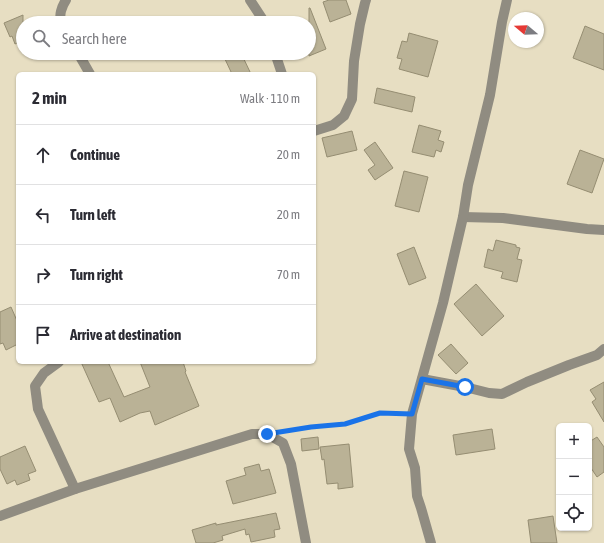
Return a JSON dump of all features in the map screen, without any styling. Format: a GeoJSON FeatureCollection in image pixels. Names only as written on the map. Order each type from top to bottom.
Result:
{"type":"FeatureCollection","features":[{"type":"Feature","properties":{"kind":"street"},"geometry":{"type":"LineString","coordinates":[[61,16],[62,6],[66,0]]}},
{"type":"Feature","properties":{"kind":"street"},"geometry":{"type":"LineString","coordinates":[[250,0],[260,16]]}},
{"type":"Feature","properties":{"kind":"street"},"geometry":{"type":"LineString","coordinates":[[316,130],[333,125],[344,116],[352,99],[354,61],[360,24],[366,0]]}},
{"type":"Feature","properties":{"kind":"street"},"geometry":{"type":"LineString","coordinates":[[431,543],[417,496],[415,468],[409,449],[412,414],[443,303],[468,186],[490,95],[507,0]]}},
{"type":"Feature","properties":{"kind":"street"},"geometry":{"type":"LineString","coordinates":[[82,60],[89,72]]}},
{"type":"Feature","properties":{"kind":"street"},"geometry":{"type":"LineString","coordinates":[[277,60],[281,72]]}},
{"type":"Feature","properties":{"kind":"street"},"geometry":{"type":"LineString","coordinates":[[462,217],[503,218],[604,230]]}},
{"type":"Feature","properties":{"kind":"street"},"geometry":{"type":"LineString","coordinates":[[422,379],[489,393],[502,394],[569,364],[597,355],[604,349]]}},
{"type":"Feature","properties":{"kind":"street"},"geometry":{"type":"LineString","coordinates":[[56,364],[44,373],[35,386],[38,409],[75,489]]}},
{"type":"Feature","properties":{"kind":"street"},"geometry":{"type":"LineString","coordinates":[[0,516],[75,489],[252,434],[267,434],[283,443],[291,464],[306,543]]}},
{"type":"Feature","properties":{"kind":"path"},"geometry":{"type":"LineString","coordinates":[[267,434],[311,427],[345,424],[380,413],[412,414]]}},
{"type":"Feature","properties":{"kind":"building"},"geometry":{"type":"Polygon","coordinates":[[[329,0],[346,0],[351,14],[330,22],[323,2],[329,0]]]}},
{"type":"Feature","properties":{"kind":"building"},"geometry":{"type":"Polygon","coordinates":[[[309,8],[310,8],[313,16],[309,16],[309,8]]]}},
{"type":"Feature","properties":{"kind":"building"},"geometry":{"type":"Polygon","coordinates":[[[16,18],[16,44],[12,36],[10,37],[4,23],[16,18]]]}},
{"type":"Feature","properties":{"kind":"building"},"geometry":{"type":"Polygon","coordinates":[[[316,23],[326,49],[316,53],[316,23]]]}},
{"type":"Feature","properties":{"kind":"building"},"geometry":{"type":"Polygon","coordinates":[[[585,26],[604,34],[604,70],[573,58],[585,26]]]}},
{"type":"Feature","properties":{"kind":"building"},"geometry":{"type":"Polygon","coordinates":[[[409,33],[438,41],[428,77],[399,69],[402,59],[397,58],[402,41],[407,42],[409,33]]]}},
{"type":"Feature","properties":{"kind":"building"},"geometry":{"type":"Polygon","coordinates":[[[225,60],[244,60],[250,72],[231,72],[225,60]]]}},
{"type":"Feature","properties":{"kind":"building"},"geometry":{"type":"Polygon","coordinates":[[[377,88],[415,97],[412,112],[374,103],[377,88]]]}},
{"type":"Feature","properties":{"kind":"building"},"geometry":{"type":"Polygon","coordinates":[[[419,125],[441,131],[438,140],[444,142],[441,152],[436,150],[434,157],[412,152],[419,125]]]}},
{"type":"Feature","properties":{"kind":"building"},"geometry":{"type":"Polygon","coordinates":[[[352,131],[357,150],[327,157],[322,138],[352,131]]]}},
{"type":"Feature","properties":{"kind":"building"},"geometry":{"type":"Polygon","coordinates":[[[375,142],[393,168],[375,180],[368,170],[375,165],[364,150],[375,142]]]}},
{"type":"Feature","properties":{"kind":"building"},"geometry":{"type":"Polygon","coordinates":[[[580,150],[604,159],[592,193],[567,184],[580,150]]]}},
{"type":"Feature","properties":{"kind":"building"},"geometry":{"type":"Polygon","coordinates":[[[404,171],[428,177],[419,212],[395,206],[404,171]]]}},
{"type":"Feature","properties":{"kind":"building"},"geometry":{"type":"Polygon","coordinates":[[[496,240],[516,245],[516,247],[520,248],[517,259],[522,260],[517,282],[501,278],[503,272],[484,267],[488,249],[493,251],[496,240]]]}},
{"type":"Feature","properties":{"kind":"building"},"geometry":{"type":"Polygon","coordinates":[[[414,247],[426,278],[409,285],[397,254],[414,247]]]}},
{"type":"Feature","properties":{"kind":"building"},"geometry":{"type":"Polygon","coordinates":[[[476,284],[504,316],[482,336],[454,304],[476,284]]]}},
{"type":"Feature","properties":{"kind":"building"},"geometry":{"type":"Polygon","coordinates":[[[11,307],[16,318],[16,345],[6,350],[3,343],[0,344],[0,312],[11,307]]]}},
{"type":"Feature","properties":{"kind":"building"},"geometry":{"type":"Polygon","coordinates":[[[451,344],[468,363],[456,374],[438,355],[451,344]]]}},
{"type":"Feature","properties":{"kind":"building"},"geometry":{"type":"Polygon","coordinates":[[[82,364],[109,364],[124,397],[150,387],[141,364],[184,364],[185,372],[199,406],[155,425],[150,411],[140,413],[120,422],[110,398],[99,402],[82,364]]]}},
{"type":"Feature","properties":{"kind":"building"},"geometry":{"type":"Polygon","coordinates":[[[604,382],[604,422],[592,402],[596,399],[590,390],[604,382]]]}},
{"type":"Feature","properties":{"kind":"building"},"geometry":{"type":"Polygon","coordinates":[[[492,429],[495,449],[456,455],[453,435],[492,429]]]}},
{"type":"Feature","properties":{"kind":"building"},"geometry":{"type":"Polygon","coordinates":[[[318,437],[319,449],[302,451],[301,439],[318,437]]]}},
{"type":"Feature","properties":{"kind":"building"},"geometry":{"type":"Polygon","coordinates":[[[597,437],[604,447],[604,472],[597,477],[592,470],[592,440],[597,437]]]}},
{"type":"Feature","properties":{"kind":"building"},"geometry":{"type":"Polygon","coordinates":[[[349,444],[353,487],[338,489],[338,483],[327,484],[324,459],[322,460],[320,447],[349,444]]]}},
{"type":"Feature","properties":{"kind":"building"},"geometry":{"type":"Polygon","coordinates":[[[25,446],[36,471],[28,474],[30,480],[17,485],[15,480],[7,484],[0,469],[0,457],[25,446]]]}},
{"type":"Feature","properties":{"kind":"building"},"geometry":{"type":"Polygon","coordinates":[[[259,464],[261,471],[269,469],[276,493],[233,504],[226,481],[246,475],[244,468],[259,464]]]}},
{"type":"Feature","properties":{"kind":"building"},"geometry":{"type":"Polygon","coordinates":[[[276,513],[280,529],[274,530],[275,537],[251,542],[249,534],[246,535],[245,529],[222,536],[223,540],[213,543],[196,543],[192,530],[216,523],[216,525],[276,513]]]}},
{"type":"Feature","properties":{"kind":"building"},"geometry":{"type":"Polygon","coordinates":[[[553,516],[557,543],[531,543],[528,520],[553,516]]]}},
{"type":"Feature","properties":{"kind":"route"},"geometry":{"type":"LineString","coordinates":[[267,434],[311,427],[345,424],[380,413],[412,414],[422,379],[465,387]]}}]}
